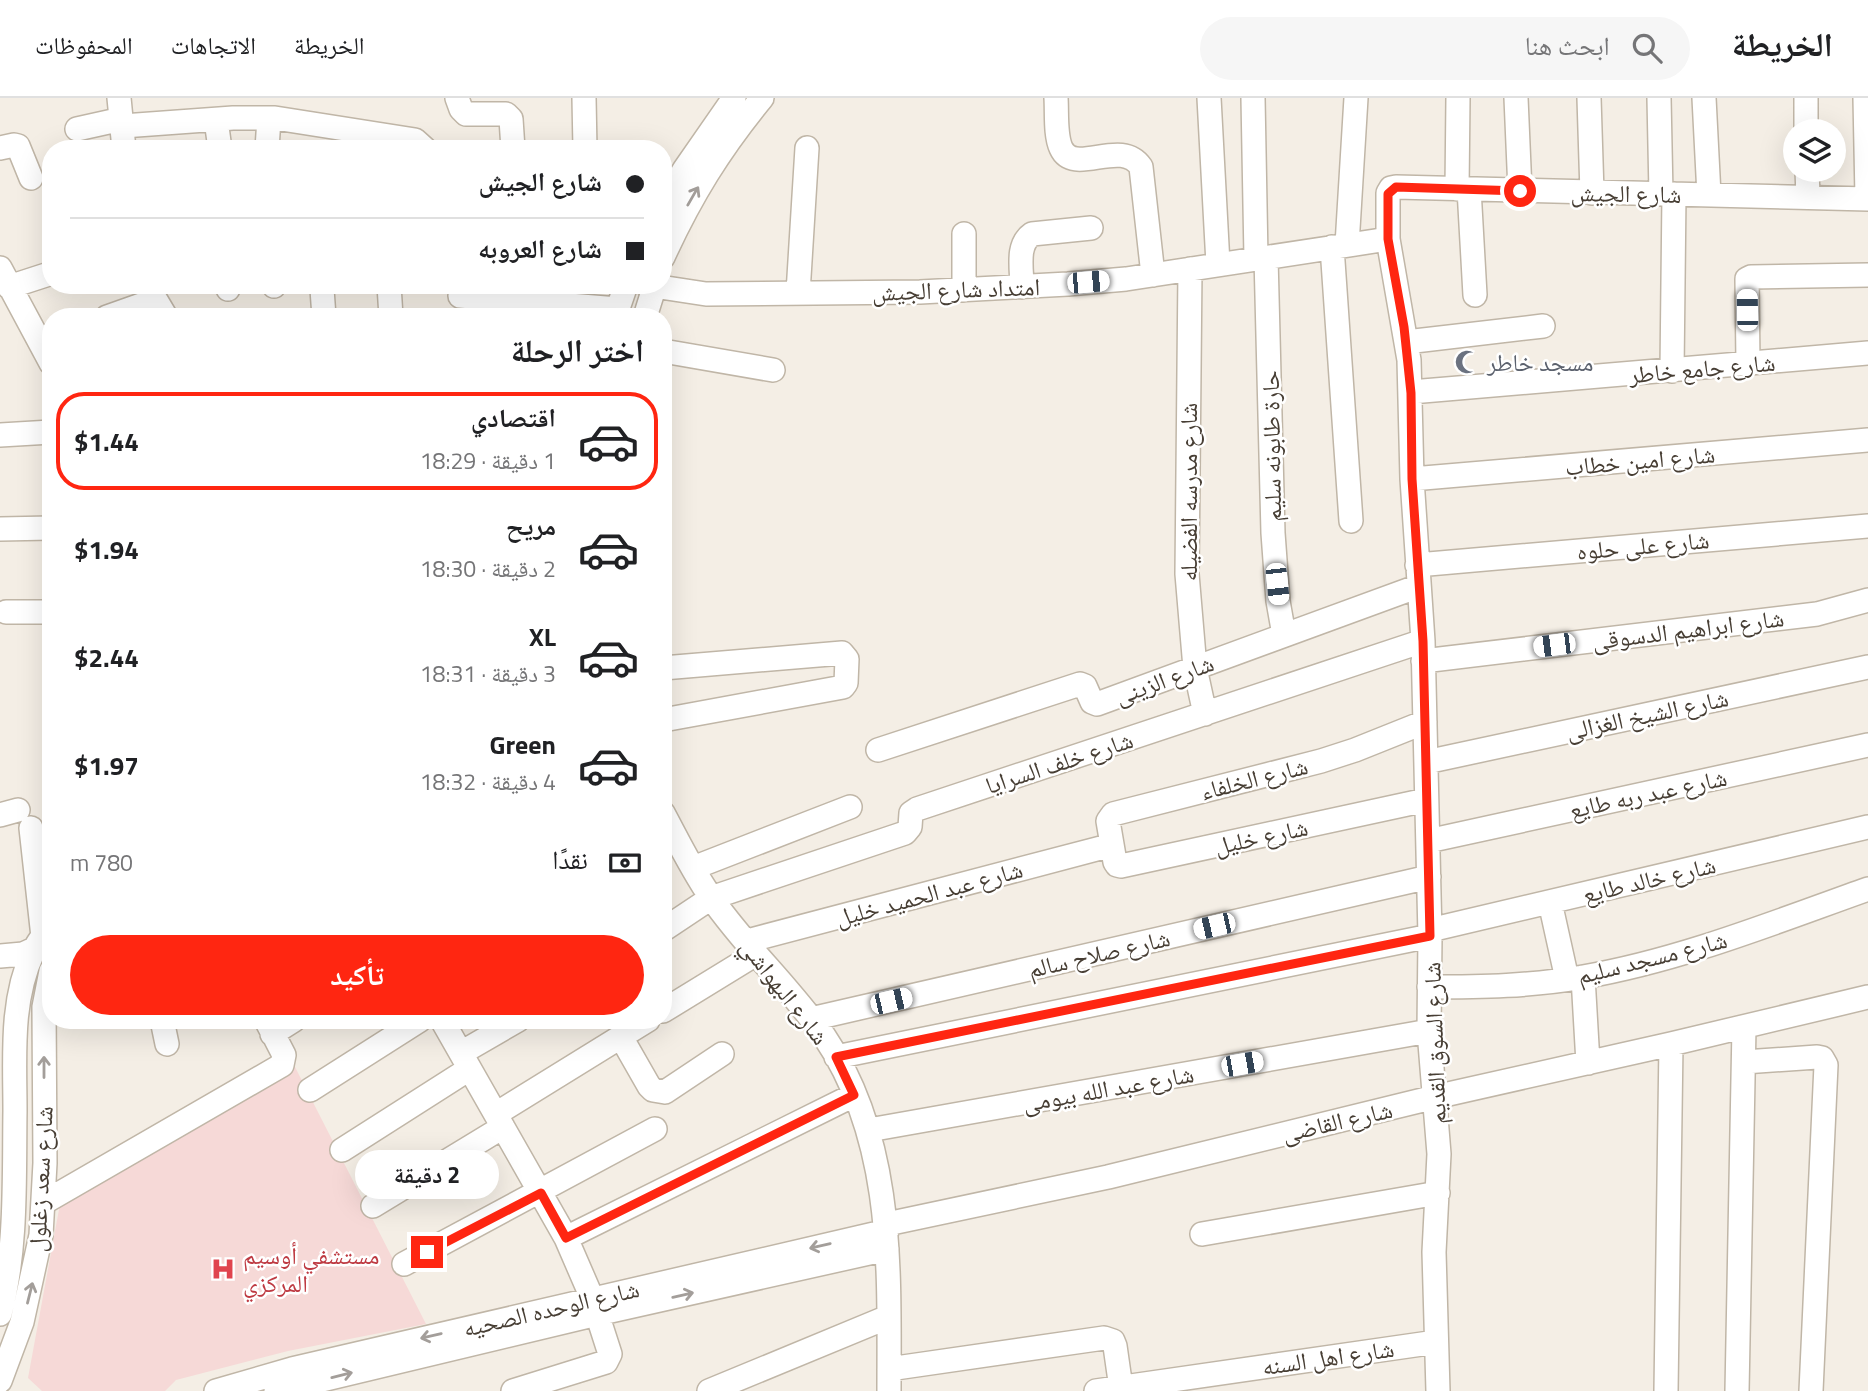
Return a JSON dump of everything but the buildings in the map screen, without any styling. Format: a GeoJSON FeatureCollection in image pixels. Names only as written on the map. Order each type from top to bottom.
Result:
{"type":"FeatureCollection","features":[{"type":"Feature","properties":{"kind":"street"},"geometry":{"type":"LineString","coordinates":[[457,98],[466,114],[506,114],[510,108]]}},
{"type":"Feature","properties":{"kind":"street"},"geometry":{"type":"LineString","coordinates":[[584,98],[585,140]]}},
{"type":"Feature","properties":{"kind":"street"},"geometry":{"type":"LineString","coordinates":[[672,191],[734,98]]}},
{"type":"Feature","properties":{"kind":"street"},"geometry":{"type":"LineString","coordinates":[[672,238],[688,204],[717,156],[762,98]]}},
{"type":"Feature","properties":{"kind":"street"},"geometry":{"type":"LineString","coordinates":[[1056,98],[1059,139],[1067,156],[1076,159],[1122,154],[1136,160],[1141,167],[1153,275]]}},
{"type":"Feature","properties":{"kind":"street"},"geometry":{"type":"LineString","coordinates":[[1209,98],[1218,264]]}},
{"type":"Feature","properties":{"kind":"street","name":"حارة طابونه سليم"},"geometry":{"type":"LineString","coordinates":[[1253,98],[1271,395],[1273,533],[1278,601],[1284,635]]}},
{"type":"Feature","properties":{"kind":"street"},"geometry":{"type":"LineString","coordinates":[[1350,521],[1340,246],[1356,98]]}},
{"type":"Feature","properties":{"kind":"street"},"geometry":{"type":"LineString","coordinates":[[1458,98],[1463,189],[1475,295]]}},
{"type":"Feature","properties":{"kind":"street"},"geometry":{"type":"LineString","coordinates":[[1516,98],[1520,191]]}},
{"type":"Feature","properties":{"kind":"street"},"geometry":{"type":"LineString","coordinates":[[1589,98],[1592,193]]}},
{"type":"Feature","properties":{"kind":"street"},"geometry":{"type":"LineString","coordinates":[[1660,98],[1668,194],[1672,371]]}},
{"type":"Feature","properties":{"kind":"street"},"geometry":{"type":"LineString","coordinates":[[1704,98],[1709,195]]}},
{"type":"Feature","properties":{"kind":"street"},"geometry":{"type":"LineString","coordinates":[[1806,98],[1806,119]]}},
{"type":"Feature","properties":{"kind":"street"},"geometry":{"type":"LineString","coordinates":[[1865,98],[1867,199]]}},
{"type":"Feature","properties":{"kind":"street"},"geometry":{"type":"LineString","coordinates":[[510,108],[512,140]]}},
{"type":"Feature","properties":{"kind":"street"},"geometry":{"type":"LineString","coordinates":[[268,140],[273,111]]}},
{"type":"Feature","properties":{"kind":"street"},"geometry":{"type":"LineString","coordinates":[[77,128],[122,123],[216,120],[273,111],[326,126],[415,140]]}},
{"type":"Feature","properties":{"kind":"street"},"geometry":{"type":"LineString","coordinates":[[216,120],[219,140]]}},
{"type":"Feature","properties":{"kind":"street"},"geometry":{"type":"LineString","coordinates":[[326,126],[327,140]]}},
{"type":"Feature","properties":{"kind":"street"},"geometry":{"type":"LineString","coordinates":[[0,148],[18,146],[31,178]]}},
{"type":"Feature","properties":{"kind":"street"},"geometry":{"type":"LineString","coordinates":[[798,293],[807,148]]}},
{"type":"Feature","properties":{"kind":"street"},"geometry":{"type":"LineString","coordinates":[[1807,182],[1808,196]]}},
{"type":"Feature","properties":{"kind":"street","name":"شارع الجيش"},"geometry":{"type":"LineString","coordinates":[[1388,194],[1396,187],[1867,199]]}},
{"type":"Feature","properties":{"kind":"street","name":"شارع السوق القديم"},"geometry":{"type":"LineString","coordinates":[[1388,194],[1388,239],[1406,342],[1411,393],[1412,479],[1423,651],[1430,933],[1429,1031],[1436,1097],[1438,1193],[1434,1252],[1438,1391]]}},
{"type":"Feature","properties":{"kind":"street"},"geometry":{"type":"LineString","coordinates":[[1022,287],[1022,246],[1025,239],[1032,234],[1091,229]]}},
{"type":"Feature","properties":{"kind":"street"},"geometry":{"type":"LineString","coordinates":[[964,234],[964,290]]}},
{"type":"Feature","properties":{"kind":"street","name":"امتداد شارع الجيش"},"geometry":{"type":"LineString","coordinates":[[672,289],[706,294],[798,293],[964,290],[1068,284],[1153,275],[1388,239]]}},
{"type":"Feature","properties":{"kind":"street","name":"شارع مدرسه الفضيله"},"geometry":{"type":"LineString","coordinates":[[1190,269],[1187,573],[1195,667],[1205,714]]}},
{"type":"Feature","properties":{"kind":"street"},"geometry":{"type":"LineString","coordinates":[[1748,364],[1748,279],[1868,275]]}},
{"type":"Feature","properties":{"kind":"street"},"geometry":{"type":"LineString","coordinates":[[42,277],[6,289],[42,335]]}},
{"type":"Feature","properties":{"kind":"street"},"geometry":{"type":"LineString","coordinates":[[460,296],[492,308]]}},
{"type":"Feature","properties":{"kind":"street"},"geometry":{"type":"LineString","coordinates":[[135,308],[156,301]]}},
{"type":"Feature","properties":{"kind":"street"},"geometry":{"type":"LineString","coordinates":[[1406,342],[1543,326]]}},
{"type":"Feature","properties":{"kind":"street"},"geometry":{"type":"LineString","coordinates":[[672,353],[773,370]]}},
{"type":"Feature","properties":{"kind":"street","name":"شارع جامع خاطر"},"geometry":{"type":"LineString","coordinates":[[1411,393],[1868,353]]}},
{"type":"Feature","properties":{"kind":"street"},"geometry":{"type":"LineString","coordinates":[[0,435],[42,433]]}},
{"type":"Feature","properties":{"kind":"street","name":"شارع امين خطاب"},"geometry":{"type":"LineString","coordinates":[[1412,479],[1868,440]]}},
{"type":"Feature","properties":{"kind":"street","name":"شارع على حلوه"},"geometry":{"type":"LineString","coordinates":[[1418,575],[1868,526]]}},
{"type":"Feature","properties":{"kind":"street"},"geometry":{"type":"LineString","coordinates":[[0,529],[42,528]]}},
{"type":"Feature","properties":{"kind":"street","name":"شارع الزينى"},"geometry":{"type":"LineString","coordinates":[[878,750],[1080,684],[1085,686],[1092,702],[1097,704],[1284,635],[1418,575]]}},
{"type":"Feature","properties":{"kind":"street","name":"شارع ابراهيم الدسوقى"},"geometry":{"type":"LineString","coordinates":[[1423,651],[1817,614],[1868,600]]}},
{"type":"Feature","properties":{"kind":"street"},"geometry":{"type":"LineString","coordinates":[[6,612],[42,612]]}},
{"type":"Feature","properties":{"kind":"street","name":"شارع خلف السرايا"},"geometry":{"type":"LineString","coordinates":[[672,924],[711,898],[905,833],[910,827],[911,813],[917,809],[1205,714],[1423,651]]}},
{"type":"Feature","properties":{"kind":"street"},"geometry":{"type":"LineString","coordinates":[[672,667],[842,653],[846,659],[846,683],[843,687],[672,718]]}},
{"type":"Feature","properties":{"kind":"street","name":"شارع الشيخ الغزالى"},"geometry":{"type":"LineString","coordinates":[[1426,762],[1868,667]]}},
{"type":"Feature","properties":{"kind":"street","name":"شارع الخلفاء"},"geometry":{"type":"LineString","coordinates":[[1112,845],[1108,821],[1113,814],[1321,761],[1367,746],[1425,722]]}},
{"type":"Feature","properties":{"kind":"street","name":"شارع عبد ربه طايع"},"geometry":{"type":"LineString","coordinates":[[1428,841],[1868,745]]}},
{"type":"Feature","properties":{"kind":"street","name":"شارع خليل"},"geometry":{"type":"LineString","coordinates":[[1112,845],[1115,862],[1121,866],[1426,800]]}},
{"type":"Feature","properties":{"kind":"street"},"geometry":{"type":"LineString","coordinates":[[693,868],[850,807]]}},
{"type":"Feature","properties":{"kind":"street"},"geometry":{"type":"LineString","coordinates":[[0,954],[23,954],[42,937],[16,818]]}},
{"type":"Feature","properties":{"kind":"street","name":"شارع خالد طايع"},"geometry":{"type":"LineString","coordinates":[[836,1057],[1430,933],[1868,827]]}},
{"type":"Feature","properties":{"kind":"street","name":"شارع البهواشي"},"geometry":{"type":"LineString","coordinates":[[672,836],[711,898],[811,1019],[836,1057],[869,1130],[887,1235],[889,1380]]}},
{"type":"Feature","properties":{"kind":"street","name":"شارع عبد الحميد خليل"},"geometry":{"type":"LineString","coordinates":[[672,1004],[751,947],[1112,845]]}},
{"type":"Feature","properties":{"kind":"street","name":"شارع صلاح سالم"},"geometry":{"type":"LineString","coordinates":[[811,1019],[1429,877]]}},
{"type":"Feature","properties":{"kind":"street","name":"شارع مسجد سليم"},"geometry":{"type":"LineString","coordinates":[[1429,987],[1494,986],[1575,978],[1718,942],[1868,889]]}},
{"type":"Feature","properties":{"kind":"street"},"geometry":{"type":"LineString","coordinates":[[1550,902],[1575,978],[1588,1063]]}},
{"type":"Feature","properties":{"kind":"street","name":"شارع سعد زغلول"},"geometry":{"type":"LineString","coordinates":[[3,1368],[9,1269],[6,1237],[8,1037],[22,984],[42,937]]}},
{"type":"Feature","properties":{"kind":"street"},"geometry":{"type":"LineString","coordinates":[[0,954],[11,965],[22,984]]}},
{"type":"Feature","properties":{"kind":"street","name":"شارع القاضى"},"geometry":{"type":"LineString","coordinates":[[887,1235],[1108,1177],[1436,1097],[1868,997]]}},
{"type":"Feature","properties":{"kind":"street"},"geometry":{"type":"LineString","coordinates":[[1737,1391],[1744,1027]]}},
{"type":"Feature","properties":{"kind":"street","name":"شارع سعد زغلول"},"geometry":{"type":"LineString","coordinates":[[7,1319],[36,1264],[43,1203],[44,1029]]}},
{"type":"Feature","properties":{"kind":"street"},"geometry":{"type":"LineString","coordinates":[[164,1029],[167,1044]]}},
{"type":"Feature","properties":{"kind":"street"},"geometry":{"type":"LineString","coordinates":[[43,1203],[282,1065],[284,1055],[270,1029]]}},
{"type":"Feature","properties":{"kind":"street"},"geometry":{"type":"LineString","coordinates":[[310,1090],[406,1029]]}},
{"type":"Feature","properties":{"kind":"street"},"geometry":{"type":"LineString","coordinates":[[447,1029],[566,1238],[595,1306],[610,1354],[607,1362],[513,1391]]}},
{"type":"Feature","properties":{"kind":"street"},"geometry":{"type":"LineString","coordinates":[[342,1150],[506,1029]]}},
{"type":"Feature","properties":{"kind":"street"},"geometry":{"type":"LineString","coordinates":[[373,1206],[634,1029]]}},
{"type":"Feature","properties":{"kind":"street","name":"شارع عبد الله بيومى"},"geometry":{"type":"LineString","coordinates":[[869,1130],[1429,1031]]}},
{"type":"Feature","properties":{"kind":"street"},"geometry":{"type":"LineString","coordinates":[[621,1037],[649,1086],[659,1093],[665,1092],[723,1054]]}},
{"type":"Feature","properties":{"kind":"street"},"geometry":{"type":"LineString","coordinates":[[1666,1391],[1671,1044]]}},
{"type":"Feature","properties":{"kind":"street"},"geometry":{"type":"LineString","coordinates":[[1744,1062],[1817,1057],[1822,1058],[1826,1065],[1811,1391]]}},
{"type":"Feature","properties":{"kind":"street"},"geometry":{"type":"LineString","coordinates":[[566,1238],[854,1095]]}},
{"type":"Feature","properties":{"kind":"street"},"geometry":{"type":"LineString","coordinates":[[404,1264],[541,1193],[655,1129]]}},
{"type":"Feature","properties":{"kind":"street"},"geometry":{"type":"LineString","coordinates":[[1202,1234],[1438,1193]]}},
{"type":"Feature","properties":{"kind":"street","name":"شارع الوحده الصحيه"},"geometry":{"type":"LineString","coordinates":[[275,1391],[595,1306],[887,1235]]}},
{"type":"Feature","properties":{"kind":"street","name":"شارع الوحده الصحيه"},"geometry":{"type":"LineString","coordinates":[[216,1391],[292,1369],[595,1306]]}},
{"type":"Feature","properties":{"kind":"street"},"geometry":{"type":"LineString","coordinates":[[709,1391],[888,1317]]}},
{"type":"Feature","properties":{"kind":"street"},"geometry":{"type":"LineString","coordinates":[[889,1380],[1104,1338],[1113,1341],[1115,1346],[1121,1388]]}},
{"type":"Feature","properties":{"kind":"street","name":"شارع اهل السنه"},"geometry":{"type":"LineString","coordinates":[[1096,1391],[1436,1342]]}},
{"type":"Feature","properties":{"kind":"street"},"geometry":{"type":"LineString","coordinates":[[3,1368],[15,1391]]}},
{"type":"Feature","properties":{"kind":"shaded area","name":"مستشفي أوسيم المركزي"},"geometry":{"type":"Polygon","coordinates":[[[294,1065],[426,1324],[288,1351],[176,1380],[165,1391],[42,1391],[28,1378],[60,1204],[294,1065]]]}},
{"type":"Feature","properties":{"kind":"place","name":"مسجد خاطر"},"geometry":{"type":"Point","coordinates":[1467,362]}},
{"type":"Feature","properties":{"kind":"place","name":"مستشفي أوسيم المركزي"},"geometry":{"type":"Point","coordinates":[223,1269]}},
{"type":"Feature","properties":{"kind":"route"},"geometry":{"type":"LineString","coordinates":[[427,1252],[541,1193],[566,1238],[854,1095],[836,1057],[1430,936],[1423,641],[1412,479],[1411,393],[1409,360],[1388,239],[1388,194],[1391,188],[1396,187],[1520,191]]}}]}
